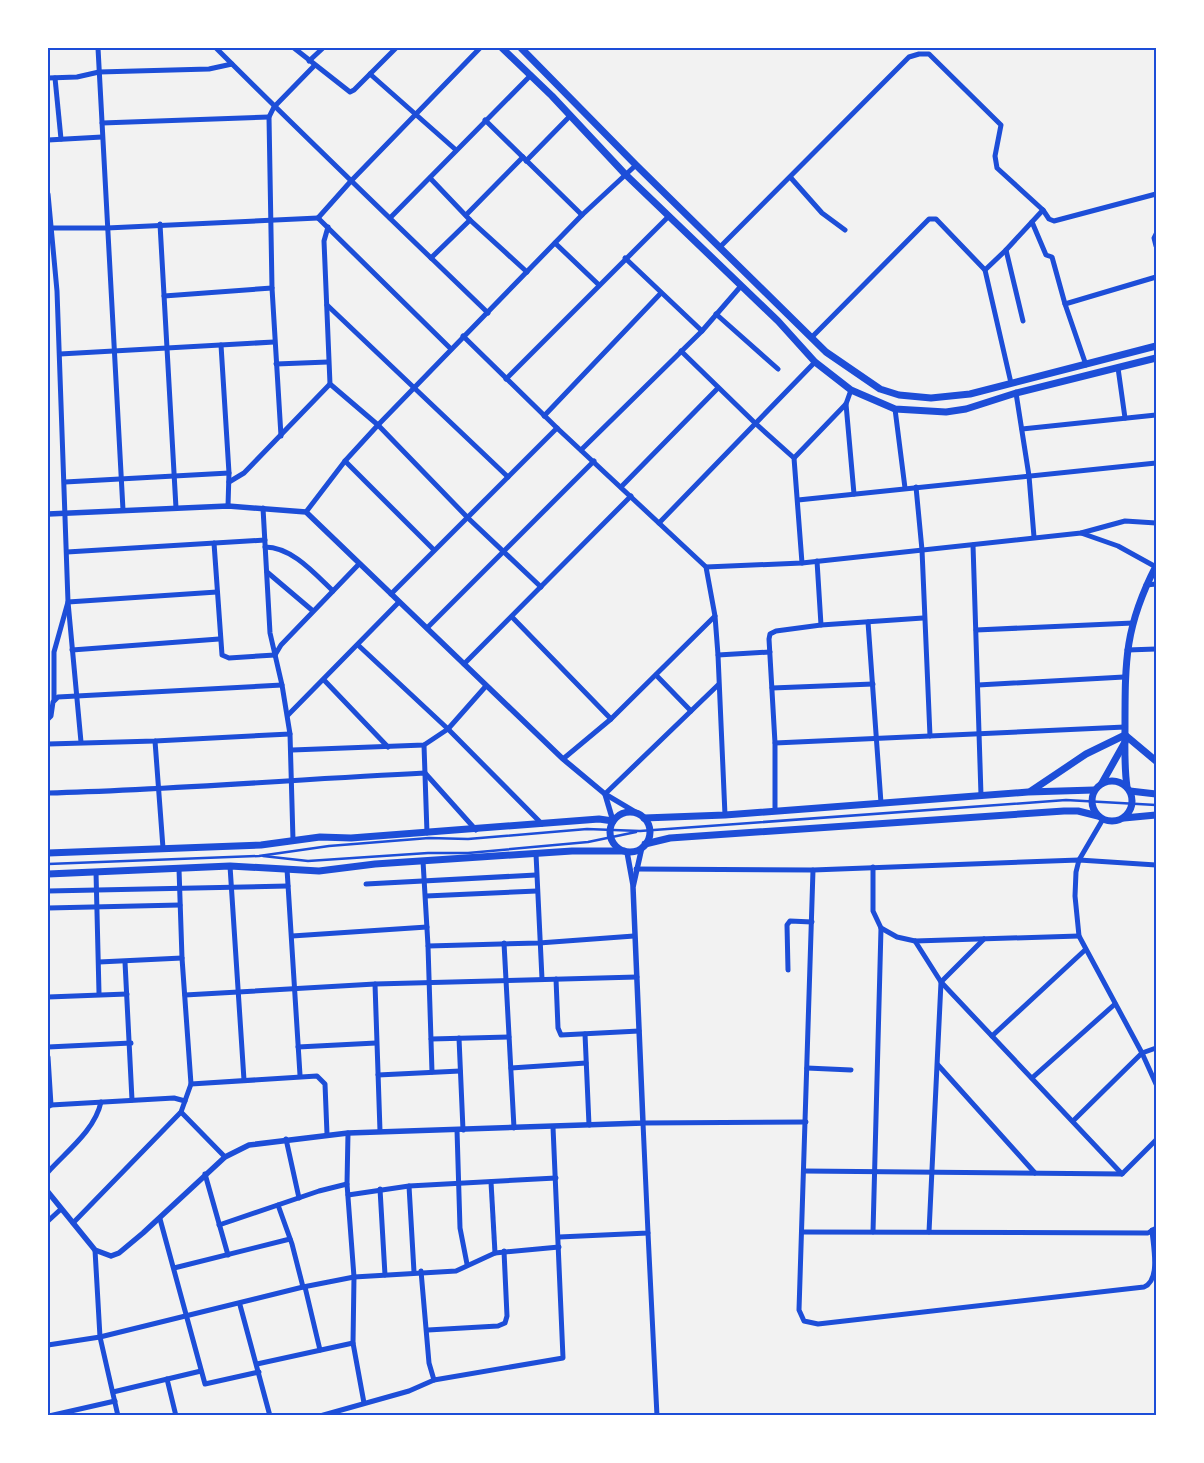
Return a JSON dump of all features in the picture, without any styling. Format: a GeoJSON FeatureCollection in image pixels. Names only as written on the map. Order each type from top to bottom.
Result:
{"type":"FeatureCollection","features":[{"type":"Feature","properties":{"kind":"main road"},"geometry":{"type":"LineString","coordinates":[[502,48],[531,75],[625,174],[741,286],[815,362],[851,390],[895,409],[946,412],[966,409],[1016,393],[1156,358]]}},
{"type":"Feature","properties":{"kind":"main road"},"geometry":{"type":"LineString","coordinates":[[521,48],[636,165],[826,352],[862,379],[880,389],[898,395],[932,398],[970,394],[1156,346]]}},
{"type":"Feature","properties":{"kind":"main road"},"geometry":{"type":"LineString","coordinates":[[1124,818],[1129,813],[1132,802],[1124,764],[1124,677],[1126,650],[1146,585],[1156,566]]}},
{"type":"Feature","properties":{"kind":"main road"},"geometry":{"type":"LineString","coordinates":[[1125,738],[1156,761]]}},
{"type":"Feature","properties":{"kind":"main road"},"geometry":{"type":"LineString","coordinates":[[1101,818],[1093,809],[1091,799],[1094,790],[1102,783],[1125,738]]}},
{"type":"Feature","properties":{"kind":"main road"},"geometry":{"type":"LineString","coordinates":[[1028,792],[1086,754],[1125,738]]}},
{"type":"Feature","properties":{"kind":"main road"},"geometry":{"type":"LineString","coordinates":[[1102,783],[1115,781],[1129,789],[1156,794]]}},
{"type":"Feature","properties":{"kind":"main road"},"geometry":{"type":"LineString","coordinates":[[644,818],[725,815],[1028,792],[1094,790]]}},
{"type":"Feature","properties":{"kind":"main road"},"geometry":{"type":"LineString","coordinates":[[48,874],[230,866],[319,871],[423,861],[626,851],[670,838],[978,816],[1078,810],[1114,821],[1124,818],[1156,815]]}},
{"type":"Feature","properties":{"kind":"main road"},"geometry":{"type":"LineString","coordinates":[[626,851],[616,846],[611,838],[610,829],[613,821],[621,814],[637,813],[648,822],[650,831],[644,846]]}},
{"type":"Feature","properties":{"kind":"main road"},"geometry":{"type":"LineString","coordinates":[[48,853],[261,845],[293,840],[476,830],[598,819],[613,821]]}},
{"type":"Feature","properties":{"kind":"street"},"geometry":{"type":"LineString","coordinates":[[98,48],[123,510]]}},
{"type":"Feature","properties":{"kind":"street"},"geometry":{"type":"LineString","coordinates":[[216,48],[274,107],[315,144],[488,313]]}},
{"type":"Feature","properties":{"kind":"street"},"geometry":{"type":"LineString","coordinates":[[294,48],[314,66],[350,92],[396,48]]}},
{"type":"Feature","properties":{"kind":"street"},"geometry":{"type":"LineString","coordinates":[[309,61],[323,48]]}},
{"type":"Feature","properties":{"kind":"street"},"geometry":{"type":"LineString","coordinates":[[318,218],[351,180],[480,48]]}},
{"type":"Feature","properties":{"kind":"street"},"geometry":{"type":"LineString","coordinates":[[720,247],[910,58],[919,54],[928,54],[1001,125],[995,156],[997,168],[1043,210],[1049,219],[1054,221],[1156,194]]}},
{"type":"Feature","properties":{"kind":"street"},"geometry":{"type":"LineString","coordinates":[[48,78],[77,77],[99,72],[209,69],[232,64]]}},
{"type":"Feature","properties":{"kind":"street"},"geometry":{"type":"LineString","coordinates":[[281,436],[274,342],[269,116],[274,107],[314,66]]}},
{"type":"Feature","properties":{"kind":"street"},"geometry":{"type":"LineString","coordinates":[[370,74],[416,112],[456,150]]}},
{"type":"Feature","properties":{"kind":"street"},"geometry":{"type":"LineString","coordinates":[[390,218],[531,75]]}},
{"type":"Feature","properties":{"kind":"street"},"geometry":{"type":"LineString","coordinates":[[55,78],[61,139]]}},
{"type":"Feature","properties":{"kind":"street"},"geometry":{"type":"LineString","coordinates":[[102,123],[269,116]]}},
{"type":"Feature","properties":{"kind":"street"},"geometry":{"type":"LineString","coordinates":[[466,215],[570,116]]}},
{"type":"Feature","properties":{"kind":"street"},"geometry":{"type":"LineString","coordinates":[[485,120],[582,216]]}},
{"type":"Feature","properties":{"kind":"street"},"geometry":{"type":"LineString","coordinates":[[48,140],[102,137]]}},
{"type":"Feature","properties":{"kind":"street"},"geometry":{"type":"LineString","coordinates":[[306,512],[345,461],[414,387],[582,216],[636,165]]}},
{"type":"Feature","properties":{"kind":"street"},"geometry":{"type":"LineString","coordinates":[[430,178],[470,220],[527,272]]}},
{"type":"Feature","properties":{"kind":"street"},"geometry":{"type":"LineString","coordinates":[[791,178],[822,213],[845,230]]}},
{"type":"Feature","properties":{"kind":"street"},"geometry":{"type":"LineString","coordinates":[[48,194],[48,228],[53,248],[60,354],[68,602],[81,742]]}},
{"type":"Feature","properties":{"kind":"street"},"geometry":{"type":"LineString","coordinates":[[985,270],[1043,210]]}},
{"type":"Feature","properties":{"kind":"street"},"geometry":{"type":"LineString","coordinates":[[506,379],[669,216]]}},
{"type":"Feature","properties":{"kind":"street"},"geometry":{"type":"LineString","coordinates":[[48,228],[107,228],[318,218],[451,349]]}},
{"type":"Feature","properties":{"kind":"street"},"geometry":{"type":"LineString","coordinates":[[812,337],[929,219],[936,219],[985,270],[1011,383]]}},
{"type":"Feature","properties":{"kind":"street"},"geometry":{"type":"LineString","coordinates":[[432,258],[470,220]]}},
{"type":"Feature","properties":{"kind":"street"},"geometry":{"type":"LineString","coordinates":[[1032,222],[1046,255],[1052,257],[1065,304],[1086,365]]}},
{"type":"Feature","properties":{"kind":"street"},"geometry":{"type":"LineString","coordinates":[[160,224],[176,508]]}},
{"type":"Feature","properties":{"kind":"street"},"geometry":{"type":"LineString","coordinates":[[328,228],[324,241],[330,384],[378,425],[468,518],[541,587]]}},
{"type":"Feature","properties":{"kind":"street"},"geometry":{"type":"LineString","coordinates":[[1156,234],[1154,238],[1156,246]]}},
{"type":"Feature","properties":{"kind":"street"},"geometry":{"type":"LineString","coordinates":[[555,243],[599,285]]}},
{"type":"Feature","properties":{"kind":"street"},"geometry":{"type":"LineString","coordinates":[[1006,250],[1023,321]]}},
{"type":"Feature","properties":{"kind":"street"},"geometry":{"type":"LineString","coordinates":[[625,258],[702,331]]}},
{"type":"Feature","properties":{"kind":"street"},"geometry":{"type":"LineString","coordinates":[[1065,304],[1156,277]]}},
{"type":"Feature","properties":{"kind":"street"},"geometry":{"type":"LineString","coordinates":[[581,450],[702,331],[741,286]]}},
{"type":"Feature","properties":{"kind":"street"},"geometry":{"type":"LineString","coordinates":[[164,296],[272,288]]}},
{"type":"Feature","properties":{"kind":"street"},"geometry":{"type":"LineString","coordinates":[[544,416],[661,293]]}},
{"type":"Feature","properties":{"kind":"street"},"geometry":{"type":"LineString","coordinates":[[327,305],[508,478]]}},
{"type":"Feature","properties":{"kind":"street"},"geometry":{"type":"LineString","coordinates":[[716,314],[778,369]]}},
{"type":"Feature","properties":{"kind":"street"},"geometry":{"type":"LineString","coordinates":[[463,336],[556,428],[594,461],[706,567],[715,616],[718,655],[725,815]]}},
{"type":"Feature","properties":{"kind":"street"},"geometry":{"type":"LineString","coordinates":[[60,354],[274,342]]}},
{"type":"Feature","properties":{"kind":"street"},"geometry":{"type":"LineString","coordinates":[[221,345],[229,482],[228,506]]}},
{"type":"Feature","properties":{"kind":"street"},"geometry":{"type":"LineString","coordinates":[[681,351],[794,458],[802,563]]}},
{"type":"Feature","properties":{"kind":"street"},"geometry":{"type":"LineString","coordinates":[[276,364],[328,362]]}},
{"type":"Feature","properties":{"kind":"street"},"geometry":{"type":"LineString","coordinates":[[660,523],[815,362]]}},
{"type":"Feature","properties":{"kind":"street"},"geometry":{"type":"LineString","coordinates":[[1118,368],[1125,418]]}},
{"type":"Feature","properties":{"kind":"street"},"geometry":{"type":"LineString","coordinates":[[229,482],[244,473],[330,384]]}},
{"type":"Feature","properties":{"kind":"street"},"geometry":{"type":"LineString","coordinates":[[621,487],[718,388]]}},
{"type":"Feature","properties":{"kind":"street"},"geometry":{"type":"LineString","coordinates":[[794,458],[846,404],[851,390]]}},
{"type":"Feature","properties":{"kind":"street"},"geometry":{"type":"LineString","coordinates":[[1016,393],[1029,476],[1034,537]]}},
{"type":"Feature","properties":{"kind":"street"},"geometry":{"type":"LineString","coordinates":[[846,404],[854,494]]}},
{"type":"Feature","properties":{"kind":"street"},"geometry":{"type":"LineString","coordinates":[[895,409],[905,488]]}},
{"type":"Feature","properties":{"kind":"street"},"geometry":{"type":"LineString","coordinates":[[1022,428],[1156,415]]}},
{"type":"Feature","properties":{"kind":"street"},"geometry":{"type":"LineString","coordinates":[[391,594],[556,428]]}},
{"type":"Feature","properties":{"kind":"street"},"geometry":{"type":"LineString","coordinates":[[345,461],[434,550]]}},
{"type":"Feature","properties":{"kind":"street"},"geometry":{"type":"LineString","coordinates":[[427,628],[594,461]]}},
{"type":"Feature","properties":{"kind":"street"},"geometry":{"type":"LineString","coordinates":[[798,500],[1156,463]]}},
{"type":"Feature","properties":{"kind":"street"},"geometry":{"type":"LineString","coordinates":[[65,482],[228,473]]}},
{"type":"Feature","properties":{"kind":"street"},"geometry":{"type":"LineString","coordinates":[[916,487],[922,550],[923,618],[930,736]]}},
{"type":"Feature","properties":{"kind":"street"},"geometry":{"type":"LineString","coordinates":[[464,664],[631,496]]}},
{"type":"Feature","properties":{"kind":"street"},"geometry":{"type":"LineString","coordinates":[[48,514],[228,506],[306,512],[563,759],[605,794],[637,813]]}},
{"type":"Feature","properties":{"kind":"street"},"geometry":{"type":"LineString","coordinates":[[263,508],[270,633],[288,715],[292,750],[293,840]]}},
{"type":"Feature","properties":{"kind":"street"},"geometry":{"type":"LineString","coordinates":[[706,567],[802,563],[1081,533],[1125,521],[1156,523]]}},
{"type":"Feature","properties":{"kind":"street"},"geometry":{"type":"LineString","coordinates":[[1081,533],[1118,546],[1156,566]]}},
{"type":"Feature","properties":{"kind":"street"},"geometry":{"type":"LineString","coordinates":[[67,552],[265,540]]}},
{"type":"Feature","properties":{"kind":"street"},"geometry":{"type":"LineString","coordinates":[[214,544],[222,655],[226,658],[275,655]]}},
{"type":"Feature","properties":{"kind":"street"},"geometry":{"type":"LineString","coordinates":[[973,545],[981,795]]}},
{"type":"Feature","properties":{"kind":"street"},"geometry":{"type":"LineString","coordinates":[[265,547],[280,550],[301,562],[333,591]]}},
{"type":"Feature","properties":{"kind":"street"},"geometry":{"type":"LineString","coordinates":[[817,561],[821,625]]}},
{"type":"Feature","properties":{"kind":"street"},"geometry":{"type":"LineString","coordinates":[[275,655],[281,645],[313,610],[359,564]]}},
{"type":"Feature","properties":{"kind":"street"},"geometry":{"type":"LineString","coordinates":[[267,572],[313,610]]}},
{"type":"Feature","properties":{"kind":"street"},"geometry":{"type":"LineString","coordinates":[[1146,585],[1156,584]]}},
{"type":"Feature","properties":{"kind":"street"},"geometry":{"type":"LineString","coordinates":[[68,602],[217,592]]}},
{"type":"Feature","properties":{"kind":"street"},"geometry":{"type":"LineString","coordinates":[[48,720],[51,716],[54,700],[54,652],[68,602]]}},
{"type":"Feature","properties":{"kind":"street"},"geometry":{"type":"LineString","coordinates":[[288,715],[399,602]]}},
{"type":"Feature","properties":{"kind":"street"},"geometry":{"type":"LineString","coordinates":[[563,759],[611,719],[715,616]]}},
{"type":"Feature","properties":{"kind":"street"},"geometry":{"type":"LineString","coordinates":[[512,617],[611,719]]}},
{"type":"Feature","properties":{"kind":"street"},"geometry":{"type":"LineString","coordinates":[[775,810],[769,639],[772,632],[821,625],[923,618]]}},
{"type":"Feature","properties":{"kind":"street"},"geometry":{"type":"LineString","coordinates":[[868,622],[881,802]]}},
{"type":"Feature","properties":{"kind":"street"},"geometry":{"type":"LineString","coordinates":[[976,630],[1133,623]]}},
{"type":"Feature","properties":{"kind":"street"},"geometry":{"type":"LineString","coordinates":[[72,650],[220,639]]}},
{"type":"Feature","properties":{"kind":"street"},"geometry":{"type":"LineString","coordinates":[[358,645],[448,728],[543,825]]}},
{"type":"Feature","properties":{"kind":"street"},"geometry":{"type":"LineString","coordinates":[[1126,650],[1156,649]]}},
{"type":"Feature","properties":{"kind":"street"},"geometry":{"type":"LineString","coordinates":[[718,655],[770,652]]}},
{"type":"Feature","properties":{"kind":"street"},"geometry":{"type":"LineString","coordinates":[[656,675],[691,711]]}},
{"type":"Feature","properties":{"kind":"street"},"geometry":{"type":"LineString","coordinates":[[978,685],[1124,677]]}},
{"type":"Feature","properties":{"kind":"street"},"geometry":{"type":"LineString","coordinates":[[324,680],[388,747]]}},
{"type":"Feature","properties":{"kind":"street"},"geometry":{"type":"LineString","coordinates":[[772,688],[873,684]]}},
{"type":"Feature","properties":{"kind":"street"},"geometry":{"type":"LineString","coordinates":[[54,700],[58,697],[282,685]]}},
{"type":"Feature","properties":{"kind":"street"},"geometry":{"type":"LineString","coordinates":[[605,794],[718,685]]}},
{"type":"Feature","properties":{"kind":"street"},"geometry":{"type":"LineString","coordinates":[[292,750],[424,745],[448,728],[486,686]]}},
{"type":"Feature","properties":{"kind":"street"},"geometry":{"type":"LineString","coordinates":[[774,743],[1125,727]]}},
{"type":"Feature","properties":{"kind":"street"},"geometry":{"type":"LineString","coordinates":[[48,744],[290,734]]}},
{"type":"Feature","properties":{"kind":"street"},"geometry":{"type":"LineString","coordinates":[[155,741],[163,848]]}},
{"type":"Feature","properties":{"kind":"street"},"geometry":{"type":"LineString","coordinates":[[424,745],[427,833]]}},
{"type":"Feature","properties":{"kind":"street"},"geometry":{"type":"LineString","coordinates":[[48,793],[158,790],[292,780],[425,774]]}},
{"type":"Feature","properties":{"kind":"street"},"geometry":{"type":"LineString","coordinates":[[425,774],[476,830]]}},
{"type":"Feature","properties":{"kind":"street"},"geometry":{"type":"LineString","coordinates":[[605,794],[613,821]]}},
{"type":"Feature","properties":{"kind":"street"},"geometry":{"type":"LineString","coordinates":[[1101,818],[1079,860],[1075,896],[1079,936],[1142,1053],[1156,1084]]}},
{"type":"Feature","properties":{"kind":"street"},"geometry":{"type":"LineString","coordinates":[[644,846],[636,869],[633,887],[634,936],[657,1416]]}},
{"type":"Feature","properties":{"kind":"street"},"geometry":{"type":"LineString","coordinates":[[626,851],[628,870],[633,887]]}},
{"type":"Feature","properties":{"kind":"street"},"geometry":{"type":"LineString","coordinates":[[536,854],[542,979]]}},
{"type":"Feature","properties":{"kind":"street"},"geometry":{"type":"LineString","coordinates":[[636,869],[813,870],[1079,860],[1156,865]]}},
{"type":"Feature","properties":{"kind":"street"},"geometry":{"type":"LineString","coordinates":[[423,861],[426,896],[432,1072]]}},
{"type":"Feature","properties":{"kind":"street"},"geometry":{"type":"LineString","coordinates":[[230,866],[240,992],[244,1080]]}},
{"type":"Feature","properties":{"kind":"street"},"geometry":{"type":"LineString","coordinates":[[873,867],[873,912],[881,928],[873,1232]]}},
{"type":"Feature","properties":{"kind":"street"},"geometry":{"type":"LineString","coordinates":[[73,1223],[181,1112],[191,1084],[182,958],[179,869]]}},
{"type":"Feature","properties":{"kind":"street"},"geometry":{"type":"LineString","coordinates":[[286,869],[300,1076]]}},
{"type":"Feature","properties":{"kind":"street"},"geometry":{"type":"LineString","coordinates":[[813,870],[799,1310],[804,1321],[818,1324],[1144,1287],[1150,1283],[1154,1276],[1154,1229]]}},
{"type":"Feature","properties":{"kind":"street"},"geometry":{"type":"LineString","coordinates":[[96,872],[99,994]]}},
{"type":"Feature","properties":{"kind":"street"},"geometry":{"type":"LineString","coordinates":[[366,884],[536,875]]}},
{"type":"Feature","properties":{"kind":"street"},"geometry":{"type":"LineString","coordinates":[[48,891],[180,886],[288,886]]}},
{"type":"Feature","properties":{"kind":"street"},"geometry":{"type":"LineString","coordinates":[[426,896],[537,891]]}},
{"type":"Feature","properties":{"kind":"street"},"geometry":{"type":"LineString","coordinates":[[48,908],[180,905]]}},
{"type":"Feature","properties":{"kind":"street"},"geometry":{"type":"LineString","coordinates":[[788,970],[787,925],[790,922],[812,922]]}},
{"type":"Feature","properties":{"kind":"street"},"geometry":{"type":"LineString","coordinates":[[292,936],[427,927]]}},
{"type":"Feature","properties":{"kind":"street"},"geometry":{"type":"LineString","coordinates":[[881,928],[897,937],[915,941],[1079,936]]}},
{"type":"Feature","properties":{"kind":"street"},"geometry":{"type":"LineString","coordinates":[[428,946],[539,943],[634,936]]}},
{"type":"Feature","properties":{"kind":"street"},"geometry":{"type":"LineString","coordinates":[[930,1232],[941,982],[984,939]]}},
{"type":"Feature","properties":{"kind":"street"},"geometry":{"type":"LineString","coordinates":[[915,941],[941,982],[1122,1174]]}},
{"type":"Feature","properties":{"kind":"street"},"geometry":{"type":"LineString","coordinates":[[504,943],[514,1128]]}},
{"type":"Feature","properties":{"kind":"street"},"geometry":{"type":"LineString","coordinates":[[992,1036],[1085,950]]}},
{"type":"Feature","properties":{"kind":"street"},"geometry":{"type":"LineString","coordinates":[[99,962],[182,958]]}},
{"type":"Feature","properties":{"kind":"street"},"geometry":{"type":"LineString","coordinates":[[125,962],[132,1100]]}},
{"type":"Feature","properties":{"kind":"street"},"geometry":{"type":"LineString","coordinates":[[185,995],[375,984],[637,976]]}},
{"type":"Feature","properties":{"kind":"street"},"geometry":{"type":"LineString","coordinates":[[556,979],[559,1032],[564,1036],[638,1031]]}},
{"type":"Feature","properties":{"kind":"street"},"geometry":{"type":"LineString","coordinates":[[375,984],[380,1131]]}},
{"type":"Feature","properties":{"kind":"street"},"geometry":{"type":"LineString","coordinates":[[48,997],[127,994]]}},
{"type":"Feature","properties":{"kind":"street"},"geometry":{"type":"LineString","coordinates":[[1032,1078],[1115,1004]]}},
{"type":"Feature","properties":{"kind":"street"},"geometry":{"type":"LineString","coordinates":[[585,1034],[589,1125]]}},
{"type":"Feature","properties":{"kind":"street"},"geometry":{"type":"LineString","coordinates":[[431,1039],[509,1037]]}},
{"type":"Feature","properties":{"kind":"street"},"geometry":{"type":"LineString","coordinates":[[460,1038],[460,1228],[467,1264]]}},
{"type":"Feature","properties":{"kind":"street"},"geometry":{"type":"LineString","coordinates":[[298,1047],[376,1043]]}},
{"type":"Feature","properties":{"kind":"street"},"geometry":{"type":"LineString","coordinates":[[48,1048],[130,1044]]}},
{"type":"Feature","properties":{"kind":"street"},"geometry":{"type":"LineString","coordinates":[[1073,1121],[1142,1053],[1156,1048]]}},
{"type":"Feature","properties":{"kind":"street"},"geometry":{"type":"LineString","coordinates":[[48,1057],[49,1106],[174,1098],[185,1101]]}},
{"type":"Feature","properties":{"kind":"street"},"geometry":{"type":"LineString","coordinates":[[511,1068],[586,1063]]}},
{"type":"Feature","properties":{"kind":"street"},"geometry":{"type":"LineString","coordinates":[[938,1065],[1035,1173]]}},
{"type":"Feature","properties":{"kind":"street"},"geometry":{"type":"LineString","coordinates":[[807,1068],[851,1070]]}},
{"type":"Feature","properties":{"kind":"street"},"geometry":{"type":"LineString","coordinates":[[378,1076],[460,1070]]}},
{"type":"Feature","properties":{"kind":"street"},"geometry":{"type":"LineString","coordinates":[[191,1084],[317,1076],[323,1080],[327,1134]]}},
{"type":"Feature","properties":{"kind":"street"},"geometry":{"type":"LineString","coordinates":[[48,1172],[92,1123],[98,1113],[101,1102]]}},
{"type":"Feature","properties":{"kind":"street"},"geometry":{"type":"LineString","coordinates":[[181,1112],[225,1157]]}},
{"type":"Feature","properties":{"kind":"street"},"geometry":{"type":"LineString","coordinates":[[48,1192],[95,1250],[108,1256],[117,1255],[160,1219],[205,1174],[225,1157],[249,1145],[327,1134],[380,1131],[643,1123],[806,1122]]}},
{"type":"Feature","properties":{"kind":"street"},"geometry":{"type":"LineString","coordinates":[[320,1416],[409,1392],[434,1380],[563,1358],[553,1127]]}},
{"type":"Feature","properties":{"kind":"street"},"geometry":{"type":"LineString","coordinates":[[348,1133],[347,1184],[354,1278],[354,1343],[364,1403]]}},
{"type":"Feature","properties":{"kind":"street"},"geometry":{"type":"LineString","coordinates":[[286,1139],[299,1198]]}},
{"type":"Feature","properties":{"kind":"street"},"geometry":{"type":"LineString","coordinates":[[804,1170],[1122,1174],[1156,1140]]}},
{"type":"Feature","properties":{"kind":"street"},"geometry":{"type":"LineString","coordinates":[[205,1174],[228,1255]]}},
{"type":"Feature","properties":{"kind":"street"},"geometry":{"type":"LineString","coordinates":[[348,1195],[409,1186],[459,1185],[556,1178]]}},
{"type":"Feature","properties":{"kind":"street"},"geometry":{"type":"LineString","coordinates":[[491,1182],[495,1253]]}},
{"type":"Feature","properties":{"kind":"street"},"geometry":{"type":"LineString","coordinates":[[219,1225],[347,1184]]}},
{"type":"Feature","properties":{"kind":"street"},"geometry":{"type":"LineString","coordinates":[[409,1186],[414,1272]]}},
{"type":"Feature","properties":{"kind":"street"},"geometry":{"type":"LineString","coordinates":[[380,1189],[385,1275]]}},
{"type":"Feature","properties":{"kind":"street"},"geometry":{"type":"LineString","coordinates":[[278,1205],[304,1287],[320,1350]]}},
{"type":"Feature","properties":{"kind":"street"},"geometry":{"type":"LineString","coordinates":[[48,1221],[62,1208]]}},
{"type":"Feature","properties":{"kind":"street"},"geometry":{"type":"LineString","coordinates":[[160,1219],[188,1317],[201,1372],[207,1385],[258,1372]]}},
{"type":"Feature","properties":{"kind":"street"},"geometry":{"type":"LineString","coordinates":[[802,1232],[1148,1233],[1154,1229]]}},
{"type":"Feature","properties":{"kind":"street"},"geometry":{"type":"LineString","coordinates":[[559,1237],[648,1233]]}},
{"type":"Feature","properties":{"kind":"street"},"geometry":{"type":"LineString","coordinates":[[174,1268],[290,1239]]}},
{"type":"Feature","properties":{"kind":"street"},"geometry":{"type":"LineString","coordinates":[[48,1344],[100,1337],[188,1317],[304,1287],[354,1278],[456,1270],[495,1253],[559,1247]]}},
{"type":"Feature","properties":{"kind":"street"},"geometry":{"type":"LineString","coordinates":[[95,1250],[100,1337],[118,1416]]}},
{"type":"Feature","properties":{"kind":"street"},"geometry":{"type":"LineString","coordinates":[[428,1330],[498,1326],[505,1323],[507,1316],[504,1251]]}},
{"type":"Feature","properties":{"kind":"street"},"geometry":{"type":"LineString","coordinates":[[421,1272],[428,1330],[429,1363],[434,1380]]}},
{"type":"Feature","properties":{"kind":"street"},"geometry":{"type":"LineString","coordinates":[[240,1304],[270,1416]]}},
{"type":"Feature","properties":{"kind":"street"},"geometry":{"type":"LineString","coordinates":[[257,1364],[354,1343]]}},
{"type":"Feature","properties":{"kind":"street"},"geometry":{"type":"LineString","coordinates":[[113,1392],[201,1372]]}},
{"type":"Feature","properties":{"kind":"street"},"geometry":{"type":"LineString","coordinates":[[167,1379],[176,1416]]}},
{"type":"Feature","properties":{"kind":"street"},"geometry":{"type":"LineString","coordinates":[[49,1416],[64,1414],[115,1400]]}},
{"type":"Feature","properties":{"kind":"lane"},"geometry":{"type":"LineString","coordinates":[[258,856],[296,849],[420,839],[468,839],[610,829],[650,831],[981,805],[1091,799],[1156,805]]}},
{"type":"Feature","properties":{"kind":"lane"},"geometry":{"type":"LineString","coordinates":[[48,864],[258,856],[308,861],[428,853],[468,853],[611,838],[640,831]]}}]}
